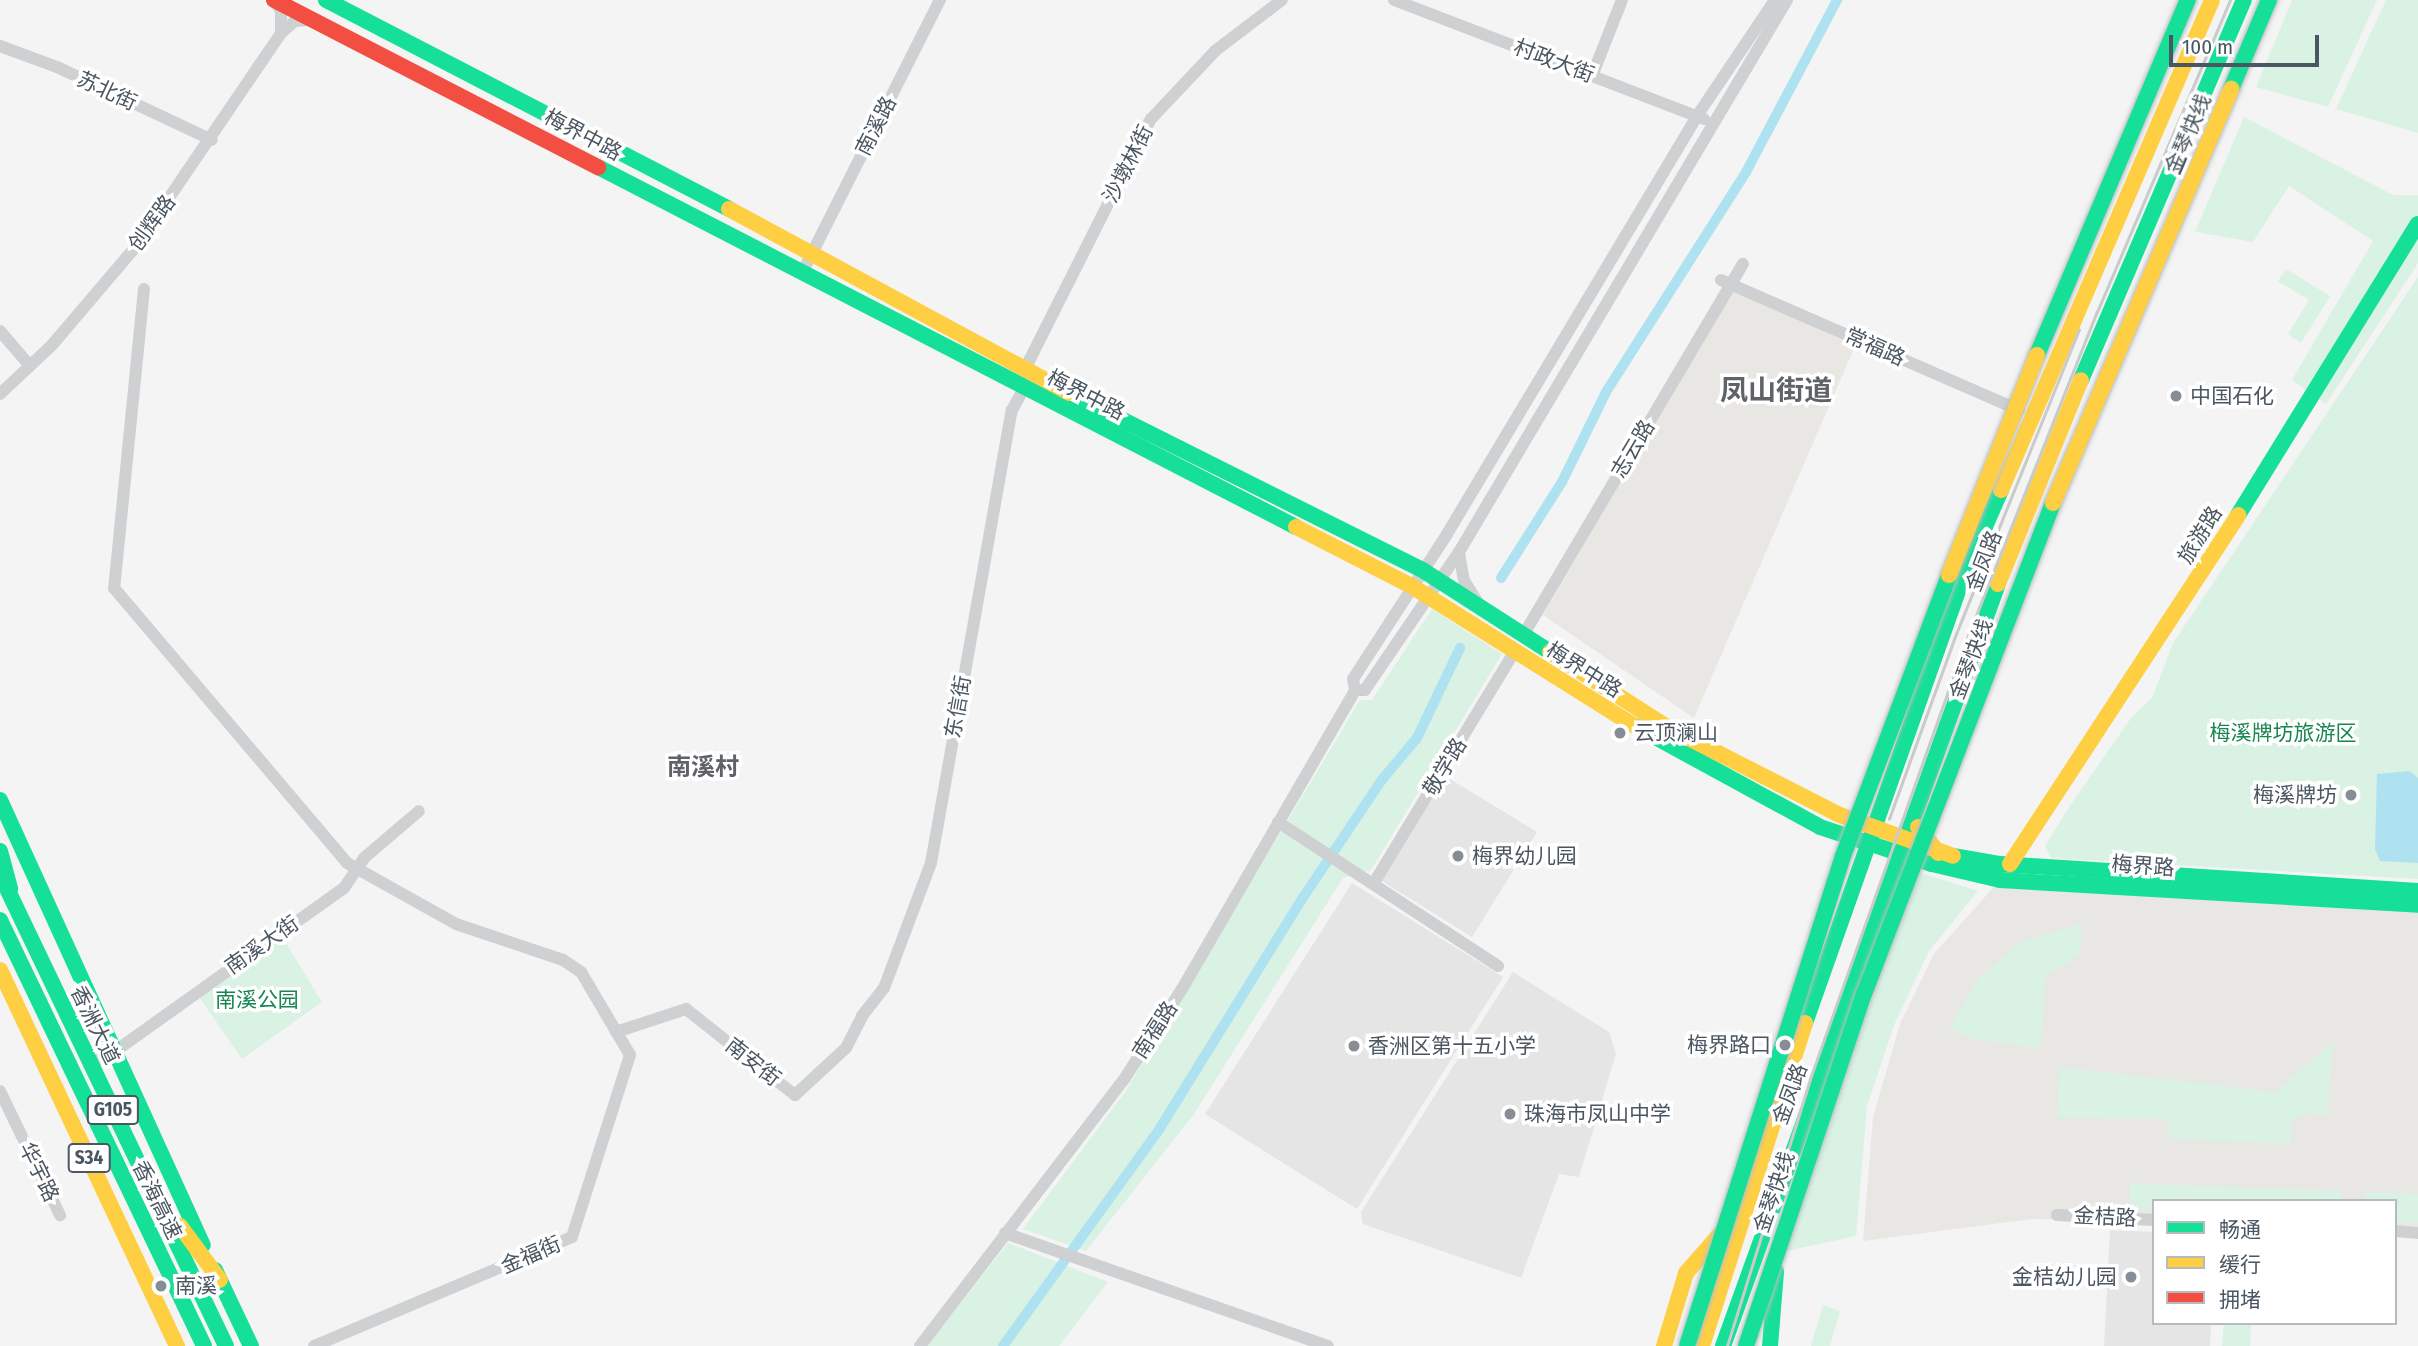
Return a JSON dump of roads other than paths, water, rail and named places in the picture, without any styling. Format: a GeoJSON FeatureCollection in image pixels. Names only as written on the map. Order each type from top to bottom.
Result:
{"type":"FeatureCollection","features":[{"type":"Feature","properties":{"kind":"main road","name":"梅界中路"},"geometry":{"type":"LineString","coordinates":[[274,0],[1413,587],[1675,751],[1820,827],[1869,845]]}},
{"type":"Feature","properties":{"kind":"main road","name":"梅界中路"},"geometry":{"type":"LineString","coordinates":[[326,0],[813,253],[1026,367],[1083,401],[1424,571],[1667,727],[1840,815],[1875,827],[1901,845]]}},
{"type":"Feature","properties":{"kind":"main road","name":"金琴快线"},"geometry":{"type":"LineString","coordinates":[[1687,1346],[1843,856],[1895,715],[2003,435],[2188,0]]}},
{"type":"Feature","properties":{"kind":"main road","name":"金凤路"},"geometry":{"type":"LineString","coordinates":[[1702,1346],[1829,947],[1869,845],[1964,575],[2030,415],[2212,0]]}},
{"type":"Feature","properties":{"kind":"main road","name":"金凤路"},"geometry":{"type":"LineString","coordinates":[[1723,1346],[1901,845],[1917,809],[1952,701],[2036,485],[2244,0]]}},
{"type":"Feature","properties":{"kind":"main road","name":"金琴快线"},"geometry":{"type":"LineString","coordinates":[[1746,1346],[1864,994],[2070,461],[2269,0]]}},
{"type":"Feature","properties":{"kind":"main road","name":"旅游路"},"geometry":{"type":"LineString","coordinates":[[2010,864],[2225,537],[2418,225]]}},
{"type":"Feature","properties":{"kind":"main road"},"geometry":{"type":"LineString","coordinates":[[0,800],[251,1346]]}},
{"type":"Feature","properties":{"kind":"main road"},"geometry":{"type":"LineString","coordinates":[[1840,815],[1869,813],[1884,800]]}},
{"type":"Feature","properties":{"kind":"main road"},"geometry":{"type":"LineString","coordinates":[[1917,809],[1918,826],[1938,853]]}},
{"type":"Feature","properties":{"kind":"main road","name":"梅界路"},"geometry":{"type":"LineString","coordinates":[[1869,845],[1901,845],[2000,880],[2418,905]]}},
{"type":"Feature","properties":{"kind":"main road"},"geometry":{"type":"LineString","coordinates":[[1901,845],[2010,864],[2418,891]]}},
{"type":"Feature","properties":{"kind":"main road"},"geometry":{"type":"LineString","coordinates":[[0,851],[13,902]]}},
{"type":"Feature","properties":{"kind":"main road","name":"香洲大道"},"geometry":{"type":"LineString","coordinates":[[0,874],[226,1346]]}},
{"type":"Feature","properties":{"kind":"main road","name":"香海高速"},"geometry":{"type":"LineString","coordinates":[[0,920],[204,1346]]}},
{"type":"Feature","properties":{"kind":"main road","name":"G105"},"geometry":{"type":"LineString","coordinates":[[0,930],[198,1346]]}},
{"type":"Feature","properties":{"kind":"main road","name":"香海高速"},"geometry":{"type":"LineString","coordinates":[[0,970],[177,1346]]}},
{"type":"Feature","properties":{"kind":"main road"},"geometry":{"type":"LineString","coordinates":[[146,1178],[220,1280]]}},
{"type":"Feature","properties":{"kind":"main road"},"geometry":{"type":"LineString","coordinates":[[1770,1346],[1782,1180]]}},
{"type":"Feature","properties":{"kind":"main road"},"geometry":{"type":"LineString","coordinates":[[1664,1346],[1686,1273],[1747,1203]]}},
{"type":"Feature","properties":{"kind":"street"},"geometry":{"type":"LineString","coordinates":[[274,0],[281,12],[281,33]]}},
{"type":"Feature","properties":{"kind":"street","name":"南溪路"},"geometry":{"type":"LineString","coordinates":[[802,273],[940,0]]}},
{"type":"Feature","properties":{"kind":"street","name":"沙墩林街"},"geometry":{"type":"LineString","coordinates":[[1026,367],[1151,119],[1215,51],[1282,0]]}},
{"type":"Feature","properties":{"kind":"street","name":"村政大街"},"geometry":{"type":"LineString","coordinates":[[1394,0],[1713,122]]}},
{"type":"Feature","properties":{"kind":"street"},"geometry":{"type":"LineString","coordinates":[[1592,76],[1622,0]]}},
{"type":"Feature","properties":{"kind":"street"},"geometry":{"type":"LineString","coordinates":[[1775,0],[1698,116],[1424,571],[1353,680],[1354,690],[1364,690],[1459,552],[1787,0]]}},
{"type":"Feature","properties":{"kind":"street"},"geometry":{"type":"LineString","coordinates":[[281,33],[295,21],[316,20]]}},
{"type":"Feature","properties":{"kind":"street","name":"创辉路"},"geometry":{"type":"LineString","coordinates":[[0,394],[30,366],[137,245],[212,140],[281,33]]}},
{"type":"Feature","properties":{"kind":"street","name":"苏北街"},"geometry":{"type":"LineString","coordinates":[[0,46],[57,67],[212,140]]}},
{"type":"Feature","properties":{"kind":"street","name":"志云路"},"geometry":{"type":"LineString","coordinates":[[1524,634],[1726,282],[1743,264]]}},
{"type":"Feature","properties":{"kind":"street","name":"常福路"},"geometry":{"type":"LineString","coordinates":[[1726,282],[2030,415]]}},
{"type":"Feature","properties":{"kind":"street"},"geometry":{"type":"LineString","coordinates":[[144,289],[114,587],[347,863],[456,923],[563,960],[581,972],[616,1032]]}},
{"type":"Feature","properties":{"kind":"street"},"geometry":{"type":"LineString","coordinates":[[0,331],[30,366]]}},
{"type":"Feature","properties":{"kind":"street","name":"东信街"},"geometry":{"type":"LineString","coordinates":[[862,1016],[884,988],[931,863],[1012,410],[1024,388]]}},
{"type":"Feature","properties":{"kind":"street"},"geometry":{"type":"LineString","coordinates":[[1459,552],[1464,581],[1480,606]]}},
{"type":"Feature","properties":{"kind":"street","name":"敬学路"},"geometry":{"type":"LineString","coordinates":[[1375,881],[1514,652]]}},
{"type":"Feature","properties":{"kind":"street"},"geometry":{"type":"LineString","coordinates":[[1543,670],[1553,653]]}},
{"type":"Feature","properties":{"kind":"street","name":"南福路"},"geometry":{"type":"LineString","coordinates":[[920,1346],[1125,1077],[1354,690]]}},
{"type":"Feature","properties":{"kind":"street","name":"南溪大街"},"geometry":{"type":"LineString","coordinates":[[90,1064],[114,1052],[344,888],[365,858],[419,811]]}},
{"type":"Feature","properties":{"kind":"street"},"geometry":{"type":"LineString","coordinates":[[1278,822],[1375,881],[1499,966]]}},
{"type":"Feature","properties":{"kind":"street","name":"南安街"},"geometry":{"type":"LineString","coordinates":[[616,1032],[686,1009],[795,1096],[846,1048],[862,1016]]}},
{"type":"Feature","properties":{"kind":"street","name":"金福街"},"geometry":{"type":"LineString","coordinates":[[314,1346],[572,1237],[630,1055],[616,1032]]}},
{"type":"Feature","properties":{"kind":"street","name":"华宇路"},"geometry":{"type":"LineString","coordinates":[[0,1091],[61,1216]]}},
{"type":"Feature","properties":{"kind":"street","name":"金桔路"},"geometry":{"type":"LineString","coordinates":[[2057,1215],[2152,1220]]}},
{"type":"Feature","properties":{"kind":"street"},"geometry":{"type":"LineString","coordinates":[[2397,1231],[2418,1233]]}},
{"type":"Feature","properties":{"kind":"street"},"geometry":{"type":"LineString","coordinates":[[1005,1233],[1328,1346]]}},
{"type":"Feature","properties":{"kind":"water"},"geometry":{"type":"Polygon","coordinates":[[[2410,771],[2418,778],[2418,863],[2380,861],[2375,849],[2377,774],[2410,771]]]}},
{"type":"Feature","properties":{"kind":"waterway"},"geometry":{"type":"LineString","coordinates":[[1501,578],[1562,482],[1606,392],[1746,172],[1837,0]]}},
{"type":"Feature","properties":{"kind":"waterway"},"geometry":{"type":"LineString","coordinates":[[1003,1346],[1160,1128],[1302,899],[1381,781],[1417,738],[1460,648]]}},
{"type":"Feature","properties":{"kind":"railway"},"geometry":{"type":"LineString","coordinates":[[1727,1346],[1810,1079],[1965,643],[2097,312],[2230,0]]}},
{"type":"Feature","properties":{"kind":"railway"},"geometry":{"type":"LineString","coordinates":[[1889,819],[1956,634],[2079,330]]}},
{"type":"Feature","properties":{"kind":"place","name":"中国石化"},"geometry":{"type":"Point","coordinates":[2176,396]}},
{"type":"Feature","properties":{"kind":"place","name":"云顶澜山"},"geometry":{"type":"Point","coordinates":[1620,733]}},
{"type":"Feature","properties":{"kind":"place","name":"梅溪牌坊"},"geometry":{"type":"Point","coordinates":[2351,795]}},
{"type":"Feature","properties":{"kind":"place","name":"梅界幼儿园"},"geometry":{"type":"Point","coordinates":[1458,856]}},
{"type":"Feature","properties":{"kind":"place","name":"梅界路口"},"geometry":{"type":"Point","coordinates":[1785,1045]}},
{"type":"Feature","properties":{"kind":"place","name":"香洲区第十五小学"},"geometry":{"type":"Point","coordinates":[1354,1046]}},
{"type":"Feature","properties":{"kind":"place","name":"珠海市凤山中学"},"geometry":{"type":"Point","coordinates":[1510,1114]}},
{"type":"Feature","properties":{"kind":"place","name":"金桔幼儿园"},"geometry":{"type":"Point","coordinates":[2131,1277]}},
{"type":"Feature","properties":{"kind":"place","name":"南溪"},"geometry":{"type":"Point","coordinates":[161,1286]}},
{"type":"Feature","properties":{"kind":"district","name":"凤山街道"},"geometry":{"type":"Point","coordinates":[1776,391]}},
{"type":"Feature","properties":{"kind":"district","name":"南溪村"},"geometry":{"type":"Point","coordinates":[703,768]}},
{"type":"Feature","properties":{"kind":"park label","name":"梅溪牌坊旅游区"},"geometry":{"type":"Point","coordinates":[2283,733]}},
{"type":"Feature","properties":{"kind":"park label","name":"南溪公园"},"geometry":{"type":"Point","coordinates":[257,1000]}}]}
